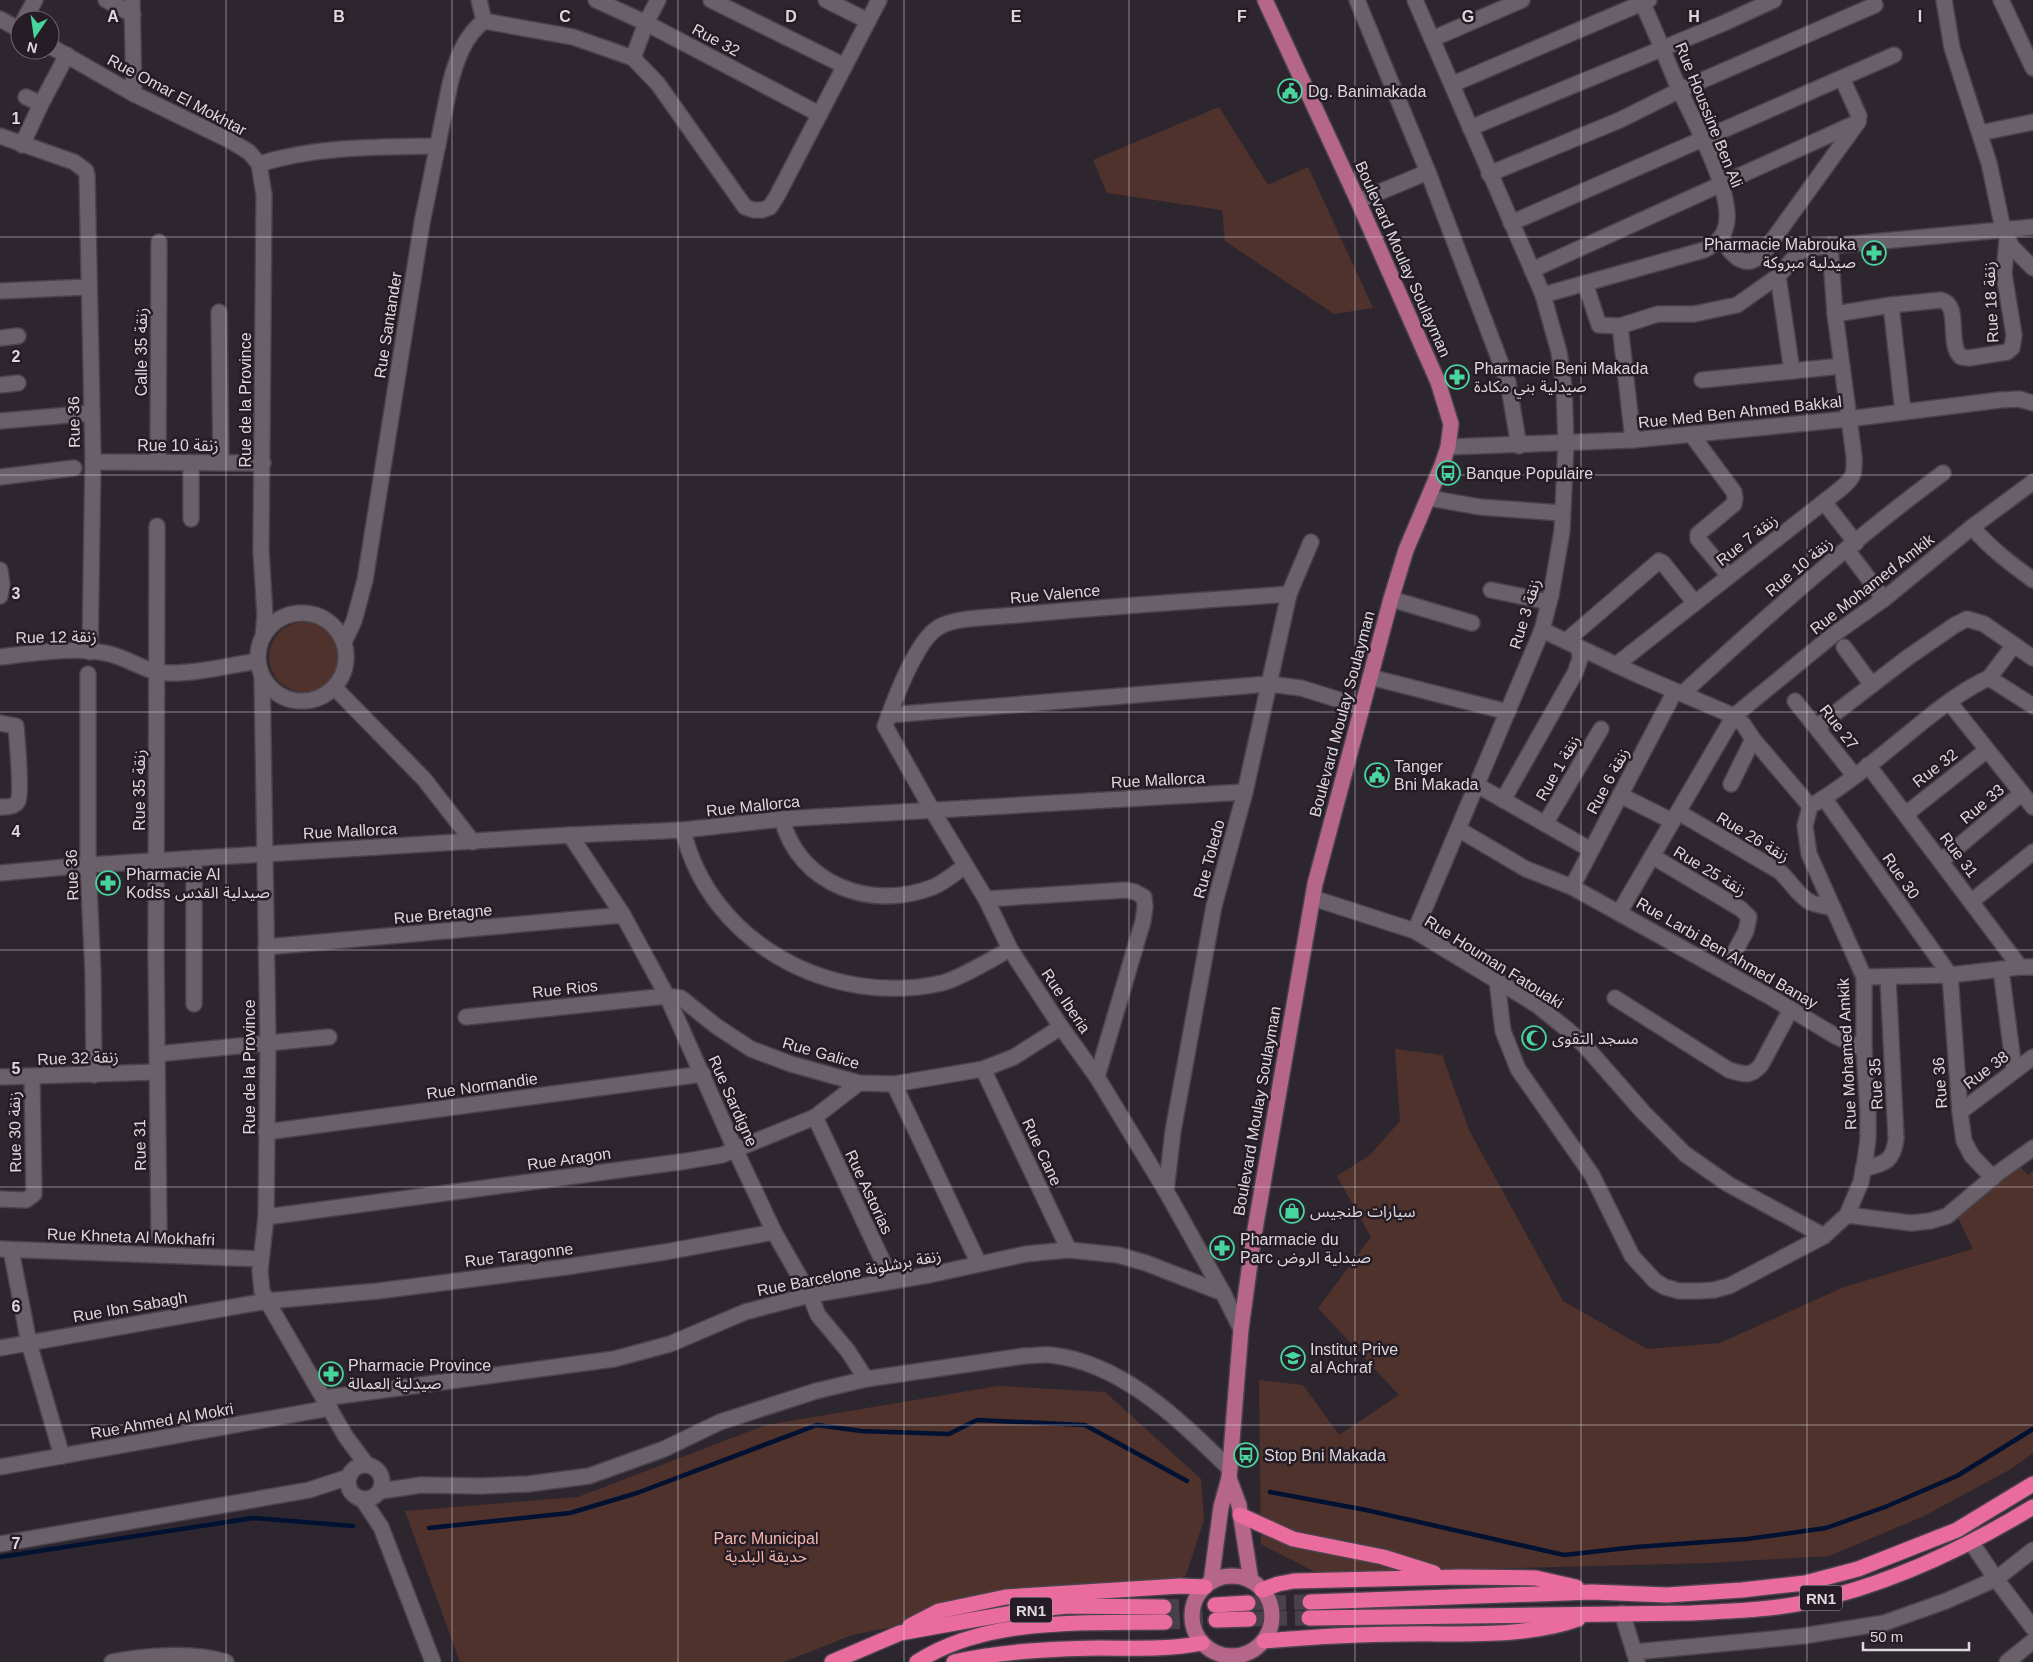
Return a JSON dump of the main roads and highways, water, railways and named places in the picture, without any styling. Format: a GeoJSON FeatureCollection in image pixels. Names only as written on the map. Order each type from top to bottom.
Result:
{"type":"FeatureCollection","features":[{"type":"Feature","properties":{"kind":"highway","name":"RN1"},"geometry":{"type":"LineString","coordinates":[[1310,1602],[1592,1592],[1667,1595],[1805,1583],[1858,1569],[1957,1530],[2033,1484]]}},
{"type":"Feature","properties":{"kind":"highway","name":"RN1"},"geometry":{"type":"LineString","coordinates":[[1309,1618],[1691,1613],[1750,1610],[1808,1602],[1865,1586],[1902,1572],[1971,1542],[2033,1507]]}},
{"type":"Feature","properties":{"kind":"highway"},"geometry":{"type":"LineString","coordinates":[[1240,1515],[1293,1539],[1383,1557],[1447,1578]]}},
{"type":"Feature","properties":{"kind":"highway"},"geometry":{"type":"LineString","coordinates":[[1257,1585],[1294,1581],[1536,1578],[1592,1592]]}},
{"type":"Feature","properties":{"kind":"highway"},"geometry":{"type":"LineString","coordinates":[[900,1633],[913,1623],[938,1612],[1006,1597],[1208,1584]]}},
{"type":"Feature","properties":{"kind":"highway"},"geometry":{"type":"LineString","coordinates":[[1248,1603],[1216,1613],[1248,1619]]}},
{"type":"Feature","properties":{"kind":"highway","name":"RN1"},"geometry":{"type":"LineString","coordinates":[[832,1662],[900,1633],[1031,1610],[1118,1605],[1164,1607]]}},
{"type":"Feature","properties":{"kind":"highway"},"geometry":{"type":"LineString","coordinates":[[1258,1650],[1324,1636],[1524,1630],[1560,1625],[1590,1614]]}},
{"type":"Feature","properties":{"kind":"highway","name":"RN1"},"geometry":{"type":"LineString","coordinates":[[917,1662],[938,1650],[995,1632],[1078,1624],[1164,1622]]}},
{"type":"Feature","properties":{"kind":"highway"},"geometry":{"type":"LineString","coordinates":[[954,1662],[991,1654],[1024,1650],[1162,1648],[1209,1652]]}},
{"type":"Feature","properties":{"kind":"main road","name":"Boulevard Moulay Soulayman"},"geometry":{"type":"LineString","coordinates":[[1208,1584],[1221,1507],[1229,1474],[1241,1329],[1258,1212],[1303,946],[1313,898],[1331,818],[1391,599],[1406,550],[1429,498],[1448,447],[1451,424],[1438,382],[1358,201],[1265,0]]}},
{"type":"Feature","properties":{"kind":"main road","name":"Boulevard Moulay Soulayman"},"geometry":{"type":"LineString","coordinates":[[1229,1474],[1235,1491],[1257,1585]]}},
{"type":"Feature","properties":{"kind":"main road"},"geometry":{"type":"LineString","coordinates":[[1231,1576],[1257,1585],[1269,1599],[1272,1610],[1269,1632],[1258,1650],[1242,1655],[1227,1656],[1209,1652],[1193,1625],[1192,1614],[1194,1604],[1208,1584],[1231,1576]]}},
{"type":"Feature","properties":{"kind":"waterway"},"geometry":{"type":"LineString","coordinates":[[429,1528],[570,1513],[637,1493],[817,1425],[861,1431],[949,1434],[977,1420],[1085,1425],[1187,1481]]}},
{"type":"Feature","properties":{"kind":"waterway"},"geometry":{"type":"LineString","coordinates":[[1270,1492],[1366,1510],[1564,1555],[1636,1547],[1747,1539],[1826,1528],[1885,1507],[1957,1476],[2033,1429]]}},
{"type":"Feature","properties":{"kind":"waterway"},"geometry":{"type":"LineString","coordinates":[[0,1557],[253,1518],[353,1526]]}},
{"type":"Feature","properties":{"kind":"tunnel"},"geometry":{"type":"LineString","coordinates":[[1248,1603],[1310,1602]]}},
{"type":"Feature","properties":{"kind":"tunnel"},"geometry":{"type":"LineString","coordinates":[[1164,1607],[1215,1605]]}},
{"type":"Feature","properties":{"kind":"tunnel"},"geometry":{"type":"LineString","coordinates":[[1249,1619],[1309,1618]]}},
{"type":"Feature","properties":{"kind":"tunnel"},"geometry":{"type":"LineString","coordinates":[[1165,1622],[1216,1620]]}},
{"type":"Feature","properties":{"kind":"place","name":"Dg. Banimakada"},"geometry":{"type":"Point","coordinates":[1290,91]}},
{"type":"Feature","properties":{"kind":"place","name":"Pharmacie Mabrouka صيدلية مبروكة"},"geometry":{"type":"Point","coordinates":[1874,253]}},
{"type":"Feature","properties":{"kind":"place","name":"Pharmacie Beni Makada صيدلية بني مكادة"},"geometry":{"type":"Point","coordinates":[1457,377]}},
{"type":"Feature","properties":{"kind":"place","name":"Banque Populaire"},"geometry":{"type":"Point","coordinates":[1448,473]}},
{"type":"Feature","properties":{"kind":"place","name":"Tanger Bni Makada"},"geometry":{"type":"Point","coordinates":[1377,775]}},
{"type":"Feature","properties":{"kind":"place","name":"Pharmacie Al Kodss صيدلية القدس"},"geometry":{"type":"Point","coordinates":[108,883]}},
{"type":"Feature","properties":{"kind":"place","name":"مسجد التقوى"},"geometry":{"type":"Point","coordinates":[1534,1038]}},
{"type":"Feature","properties":{"kind":"place","name":"سيارات طنجيس"},"geometry":{"type":"Point","coordinates":[1292,1211]}},
{"type":"Feature","properties":{"kind":"place","name":"Pharmacie du Parc صيدلية الروض"},"geometry":{"type":"Point","coordinates":[1222,1248]}},
{"type":"Feature","properties":{"kind":"place","name":"Institut Prive al Achraf"},"geometry":{"type":"Point","coordinates":[1293,1358]}},
{"type":"Feature","properties":{"kind":"place","name":"Pharmacie Province صيدلية العمالة"},"geometry":{"type":"Point","coordinates":[331,1374]}},
{"type":"Feature","properties":{"kind":"place","name":"Stop Bni Makada"},"geometry":{"type":"Point","coordinates":[1246,1455]}},
{"type":"Feature","properties":{"kind":"park label","name":"Parc Municipal حديقة البلدية"},"geometry":{"type":"Point","coordinates":[766,1547]}}]}
